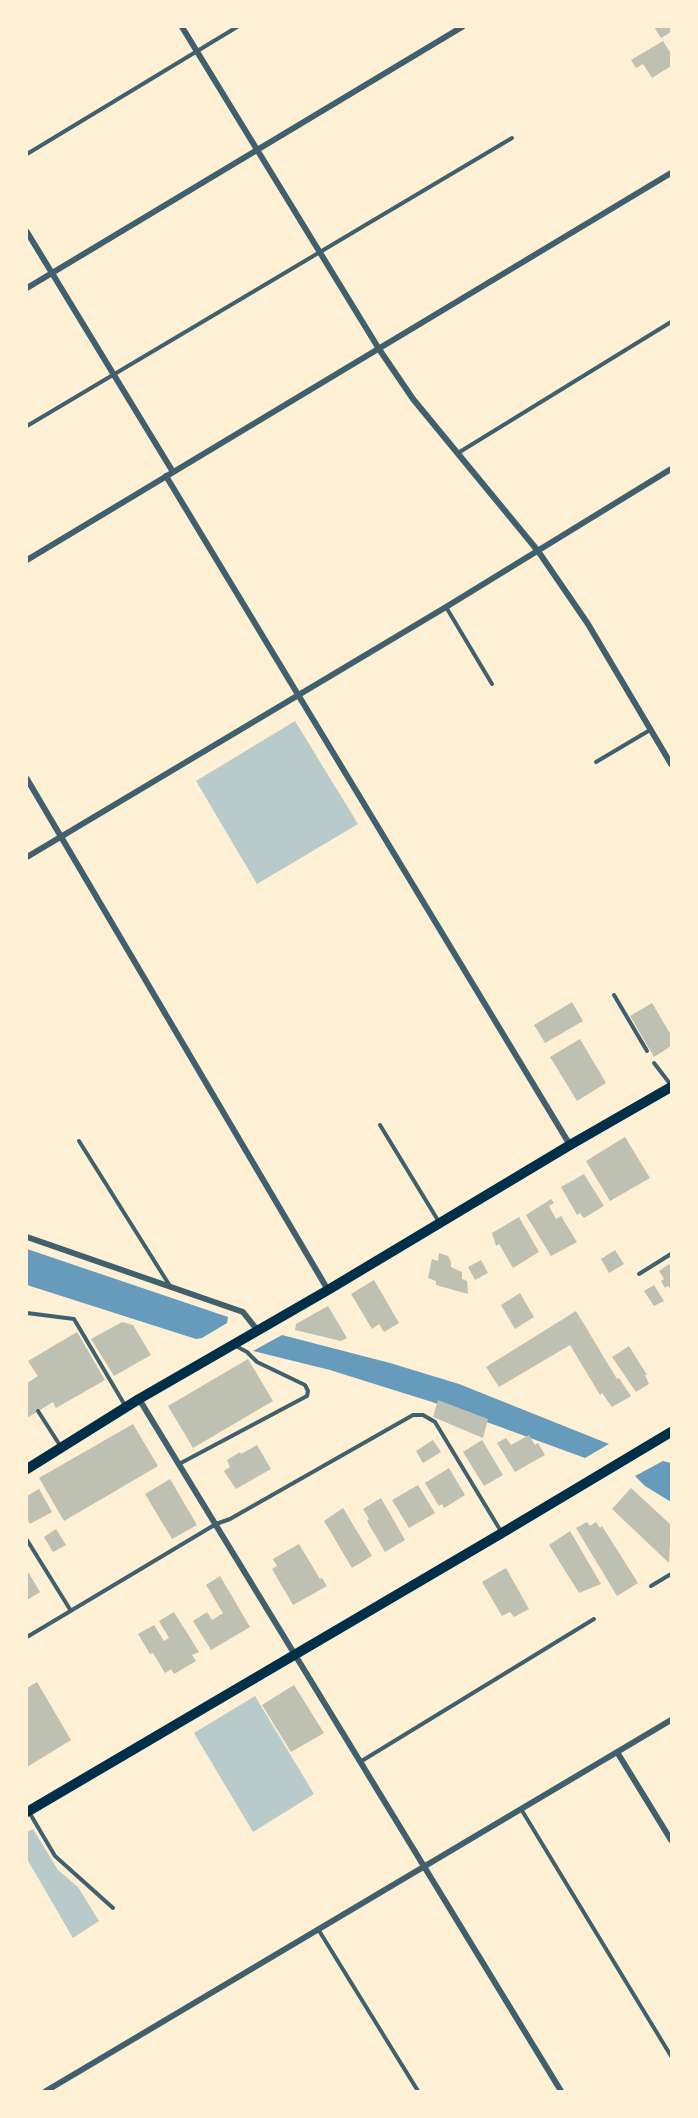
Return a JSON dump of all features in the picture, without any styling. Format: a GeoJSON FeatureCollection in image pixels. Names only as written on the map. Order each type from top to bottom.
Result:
{"type":"FeatureCollection","features":[{"type":"Feature","properties":{"kind":"main road"},"geometry":{"type":"LineString","coordinates":[[27,1469],[126,1407],[235,1345],[671,1086]]}},
{"type":"Feature","properties":{"kind":"main road"},"geometry":{"type":"LineString","coordinates":[[28,1812],[671,1432]]}},
{"type":"Feature","properties":{"kind":"street"},"geometry":{"type":"LineString","coordinates":[[182,27],[379,349],[413,399],[538,551],[588,624],[671,764]]}},
{"type":"Feature","properties":{"kind":"street"},"geometry":{"type":"LineString","coordinates":[[27,288],[462,27]]}},
{"type":"Feature","properties":{"kind":"street"},"geometry":{"type":"LineString","coordinates":[[27,560],[671,173]]}},
{"type":"Feature","properties":{"kind":"street"},"geometry":{"type":"LineString","coordinates":[[27,232],[173,472]]}},
{"type":"Feature","properties":{"kind":"street"},"geometry":{"type":"LineString","coordinates":[[27,857],[446,607],[671,469]]}},
{"type":"Feature","properties":{"kind":"street"},"geometry":{"type":"LineString","coordinates":[[166,476],[570,1145]]}},
{"type":"Feature","properties":{"kind":"street"},"geometry":{"type":"LineString","coordinates":[[27,779],[328,1290]]}},
{"type":"Feature","properties":{"kind":"street"},"geometry":{"type":"LineString","coordinates":[[27,1237],[243,1312],[256,1331]]}},
{"type":"Feature","properties":{"kind":"street"},"geometry":{"type":"LineString","coordinates":[[140,1399],[561,2091]]}},
{"type":"Feature","properties":{"kind":"street"},"geometry":{"type":"LineString","coordinates":[[46,2091],[671,1720]]}},
{"type":"Feature","properties":{"kind":"street"},"geometry":{"type":"LineString","coordinates":[[617,1752],[671,1840]]}},
{"type":"Feature","properties":{"kind":"lane"},"geometry":{"type":"LineString","coordinates":[[27,153],[237,27]]}},
{"type":"Feature","properties":{"kind":"lane"},"geometry":{"type":"LineString","coordinates":[[27,426],[512,138]]}},
{"type":"Feature","properties":{"kind":"lane"},"geometry":{"type":"LineString","coordinates":[[458,453],[671,322]]}},
{"type":"Feature","properties":{"kind":"lane"},"geometry":{"type":"LineString","coordinates":[[446,607],[492,684]]}},
{"type":"Feature","properties":{"kind":"lane"},"geometry":{"type":"LineString","coordinates":[[596,762],[651,730]]}},
{"type":"Feature","properties":{"kind":"lane"},"geometry":{"type":"LineString","coordinates":[[614,995],[647,1051]]}},
{"type":"Feature","properties":{"kind":"lane"},"geometry":{"type":"LineString","coordinates":[[654,1063],[671,1086]]}},
{"type":"Feature","properties":{"kind":"lane"},"geometry":{"type":"LineString","coordinates":[[380,1125],[439,1223]]}},
{"type":"Feature","properties":{"kind":"lane"},"geometry":{"type":"LineString","coordinates":[[79,1141],[172,1289]]}},
{"type":"Feature","properties":{"kind":"lane"},"geometry":{"type":"LineString","coordinates":[[639,1274],[671,1254]]}},
{"type":"Feature","properties":{"kind":"lane"},"geometry":{"type":"LineString","coordinates":[[27,1313],[74,1319],[126,1407]]}},
{"type":"Feature","properties":{"kind":"lane"},"geometry":{"type":"LineString","coordinates":[[179,1464],[307,1396],[308,1391],[305,1385],[257,1362],[235,1345]]}},
{"type":"Feature","properties":{"kind":"lane"},"geometry":{"type":"LineString","coordinates":[[38,1411],[62,1448]]}},
{"type":"Feature","properties":{"kind":"lane"},"geometry":{"type":"LineString","coordinates":[[27,1637],[216,1524],[230,1519],[413,1415],[423,1415],[435,1422],[502,1533]]}},
{"type":"Feature","properties":{"kind":"lane"},"geometry":{"type":"LineString","coordinates":[[27,1540],[71,1611]]}},
{"type":"Feature","properties":{"kind":"lane"},"geometry":{"type":"LineString","coordinates":[[651,1586],[671,1574]]}},
{"type":"Feature","properties":{"kind":"lane"},"geometry":{"type":"LineString","coordinates":[[360,1762],[594,1619]]}},
{"type":"Feature","properties":{"kind":"lane"},"geometry":{"type":"LineString","coordinates":[[521,1808],[671,2056]]}},
{"type":"Feature","properties":{"kind":"lane"},"geometry":{"type":"LineString","coordinates":[[28,1812],[55,1856],[114,1908]]}},
{"type":"Feature","properties":{"kind":"lane"},"geometry":{"type":"LineString","coordinates":[[318,1929],[418,2091]]}},
{"type":"Feature","properties":{"kind":"shaded area"},"geometry":{"type":"Polygon","coordinates":[[[295,721],[358,824],[257,884],[196,781],[295,721]]]}},
{"type":"Feature","properties":{"kind":"shaded area"},"geometry":{"type":"Polygon","coordinates":[[[255,1696],[314,1794],[253,1832],[194,1733],[255,1696]]]}},
{"type":"Feature","properties":{"kind":"shaded area"},"geometry":{"type":"Polygon","coordinates":[[[33,1829],[58,1870],[78,1887],[99,1921],[73,1938],[27,1859],[27,1832],[33,1829]]]}},
{"type":"Feature","properties":{"kind":"water"},"geometry":{"type":"Polygon","coordinates":[[[27,1249],[228,1317],[227,1323],[202,1338],[196,1339],[27,1285],[27,1249]]]}},
{"type":"Feature","properties":{"kind":"water"},"geometry":{"type":"Polygon","coordinates":[[[282,1335],[390,1363],[459,1384],[609,1444],[585,1458],[432,1402],[330,1370],[253,1351],[282,1335]]]}},
{"type":"Feature","properties":{"kind":"water"},"geometry":{"type":"Polygon","coordinates":[[[663,1461],[671,1463],[671,1502],[645,1486],[635,1476],[663,1461]]]}},
{"type":"Feature","properties":{"kind":"building"},"geometry":{"type":"Polygon","coordinates":[[[654,27],[671,27],[671,32],[661,38],[654,27]]]}},
{"type":"Feature","properties":{"kind":"building"},"geometry":{"type":"Polygon","coordinates":[[[663,41],[671,54],[671,66],[652,78],[643,64],[636,68],[631,60],[663,41]]]}},
{"type":"Feature","properties":{"kind":"building"},"geometry":{"type":"Polygon","coordinates":[[[572,1002],[583,1021],[545,1043],[534,1025],[572,1002]]]}},
{"type":"Feature","properties":{"kind":"building"},"geometry":{"type":"Polygon","coordinates":[[[652,1003],[671,1035],[671,1046],[654,1057],[630,1016],[652,1003]]]}},
{"type":"Feature","properties":{"kind":"building"},"geometry":{"type":"Polygon","coordinates":[[[580,1039],[606,1083],[577,1101],[550,1057],[580,1039]]]}},
{"type":"Feature","properties":{"kind":"building"},"geometry":{"type":"Polygon","coordinates":[[[625,1137],[650,1178],[610,1201],[586,1161],[625,1137]]]}},
{"type":"Feature","properties":{"kind":"building"},"geometry":{"type":"Polygon","coordinates":[[[584,1174],[604,1206],[584,1218],[580,1213],[577,1215],[561,1187],[584,1174]]]}},
{"type":"Feature","properties":{"kind":"building"},"geometry":{"type":"Polygon","coordinates":[[[551,1199],[554,1203],[549,1206],[556,1219],[561,1216],[577,1242],[551,1256],[526,1215],[551,1199]]]}},
{"type":"Feature","properties":{"kind":"building"},"geometry":{"type":"Polygon","coordinates":[[[519,1217],[539,1252],[513,1268],[499,1244],[496,1246],[492,1233],[519,1217]]]}},
{"type":"Feature","properties":{"kind":"building"},"geometry":{"type":"Polygon","coordinates":[[[615,1250],[624,1264],[609,1273],[601,1259],[615,1250]]]}},
{"type":"Feature","properties":{"kind":"building"},"geometry":{"type":"Polygon","coordinates":[[[439,1253],[448,1256],[451,1267],[462,1272],[462,1279],[467,1281],[468,1294],[436,1285],[436,1281],[428,1278],[432,1259],[438,1261],[439,1253]]]}},
{"type":"Feature","properties":{"kind":"building"},"geometry":{"type":"Polygon","coordinates":[[[481,1260],[488,1273],[475,1280],[468,1267],[481,1260]]]}},
{"type":"Feature","properties":{"kind":"building"},"geometry":{"type":"Polygon","coordinates":[[[669,1264],[671,1290],[668,1286],[665,1288],[661,1281],[664,1279],[659,1271],[669,1264]]]}},
{"type":"Feature","properties":{"kind":"building"},"geometry":{"type":"Polygon","coordinates":[[[374,1280],[399,1323],[384,1332],[379,1324],[372,1329],[351,1294],[374,1280]]]}},
{"type":"Feature","properties":{"kind":"building"},"geometry":{"type":"Polygon","coordinates":[[[654,1285],[664,1301],[654,1306],[644,1291],[654,1285]]]}},
{"type":"Feature","properties":{"kind":"building"},"geometry":{"type":"Polygon","coordinates":[[[520,1293],[534,1317],[515,1329],[501,1305],[520,1293]]]}},
{"type":"Feature","properties":{"kind":"building"},"geometry":{"type":"Polygon","coordinates":[[[328,1306],[347,1338],[341,1341],[295,1330],[296,1324],[328,1306]]]}},
{"type":"Feature","properties":{"kind":"building"},"geometry":{"type":"Polygon","coordinates":[[[576,1311],[617,1379],[619,1378],[631,1396],[612,1407],[602,1393],[600,1395],[570,1345],[499,1387],[486,1367],[576,1311]]]}},
{"type":"Feature","properties":{"kind":"building"},"geometry":{"type":"Polygon","coordinates":[[[122,1322],[133,1325],[151,1355],[114,1376],[91,1339],[122,1322]]]}},
{"type":"Feature","properties":{"kind":"building"},"geometry":{"type":"Polygon","coordinates":[[[77,1332],[105,1380],[56,1408],[53,1402],[27,1418],[27,1383],[38,1376],[28,1361],[77,1332]]]}},
{"type":"Feature","properties":{"kind":"building"},"geometry":{"type":"Polygon","coordinates":[[[629,1346],[647,1375],[645,1375],[649,1384],[636,1392],[612,1357],[629,1346]]]}},
{"type":"Feature","properties":{"kind":"building"},"geometry":{"type":"Polygon","coordinates":[[[248,1359],[273,1401],[193,1448],[168,1406],[248,1359]]]}},
{"type":"Feature","properties":{"kind":"building"},"geometry":{"type":"Polygon","coordinates":[[[438,1400],[488,1419],[483,1438],[433,1417],[438,1400]]]}},
{"type":"Feature","properties":{"kind":"building"},"geometry":{"type":"Polygon","coordinates":[[[133,1424],[158,1466],[64,1521],[39,1478],[133,1424]]]}},
{"type":"Feature","properties":{"kind":"building"},"geometry":{"type":"Polygon","coordinates":[[[529,1435],[535,1445],[538,1443],[545,1455],[515,1472],[497,1443],[506,1438],[511,1445],[529,1435]]]}},
{"type":"Feature","properties":{"kind":"building"},"geometry":{"type":"Polygon","coordinates":[[[433,1440],[441,1452],[423,1463],[416,1451],[433,1440]]]}},
{"type":"Feature","properties":{"kind":"building"},"geometry":{"type":"Polygon","coordinates":[[[482,1440],[503,1475],[484,1486],[463,1452],[482,1440]]]}},
{"type":"Feature","properties":{"kind":"building"},"geometry":{"type":"Polygon","coordinates":[[[257,1445],[271,1469],[236,1489],[224,1471],[230,1467],[227,1460],[257,1445]]]}},
{"type":"Feature","properties":{"kind":"building"},"geometry":{"type":"Polygon","coordinates":[[[449,1468],[465,1495],[444,1508],[442,1504],[439,1506],[425,1483],[449,1468]]]}},
{"type":"Feature","properties":{"kind":"building"},"geometry":{"type":"Polygon","coordinates":[[[170,1479],[197,1525],[172,1539],[145,1494],[170,1479]]]}},
{"type":"Feature","properties":{"kind":"building"},"geometry":{"type":"Polygon","coordinates":[[[418,1485],[435,1513],[409,1528],[392,1500],[418,1485]]]}},
{"type":"Feature","properties":{"kind":"building"},"geometry":{"type":"Polygon","coordinates":[[[631,1488],[671,1525],[669,1563],[612,1509],[631,1488]]]}},
{"type":"Feature","properties":{"kind":"building"},"geometry":{"type":"Polygon","coordinates":[[[39,1489],[52,1512],[30,1524],[27,1519],[27,1496],[39,1489]]]}},
{"type":"Feature","properties":{"kind":"building"},"geometry":{"type":"Polygon","coordinates":[[[381,1498],[405,1540],[385,1552],[367,1521],[369,1519],[363,1509],[381,1498]]]}},
{"type":"Feature","properties":{"kind":"building"},"geometry":{"type":"Polygon","coordinates":[[[343,1508],[372,1556],[352,1568],[324,1521],[343,1508]]]}},
{"type":"Feature","properties":{"kind":"building"},"geometry":{"type":"Polygon","coordinates":[[[587,1522],[590,1526],[596,1522],[600,1528],[602,1526],[638,1583],[617,1596],[576,1528],[587,1522]]]}},
{"type":"Feature","properties":{"kind":"building"},"geometry":{"type":"Polygon","coordinates":[[[56,1529],[66,1545],[53,1552],[44,1537],[56,1529]]]}},
{"type":"Feature","properties":{"kind":"building"},"geometry":{"type":"Polygon","coordinates":[[[570,1531],[601,1584],[579,1593],[549,1545],[570,1531]]]}},
{"type":"Feature","properties":{"kind":"building"},"geometry":{"type":"Polygon","coordinates":[[[299,1544],[320,1579],[322,1578],[327,1586],[293,1605],[272,1569],[277,1566],[273,1559],[299,1544]]]}},
{"type":"Feature","properties":{"kind":"building"},"geometry":{"type":"Polygon","coordinates":[[[506,1568],[529,1609],[514,1617],[510,1612],[502,1616],[482,1582],[506,1568]]]}},
{"type":"Feature","properties":{"kind":"building"},"geometry":{"type":"Polygon","coordinates":[[[27,1570],[40,1592],[27,1600],[27,1570]]]}},
{"type":"Feature","properties":{"kind":"building"},"geometry":{"type":"Polygon","coordinates":[[[220,1576],[250,1627],[211,1650],[193,1621],[207,1612],[212,1620],[223,1613],[206,1585],[220,1576]]]}},
{"type":"Feature","properties":{"kind":"building"},"geometry":{"type":"Polygon","coordinates":[[[174,1612],[199,1652],[192,1655],[196,1661],[174,1674],[171,1669],[165,1673],[138,1634],[154,1625],[164,1641],[169,1638],[159,1621],[174,1612]]]}},
{"type":"Feature","properties":{"kind":"building"},"geometry":{"type":"Polygon","coordinates":[[[37,1682],[71,1740],[27,1767],[27,1688],[37,1682]]]}},
{"type":"Feature","properties":{"kind":"building"},"geometry":{"type":"Polygon","coordinates":[[[294,1685],[324,1733],[291,1752],[262,1705],[294,1685]]]}}]}
